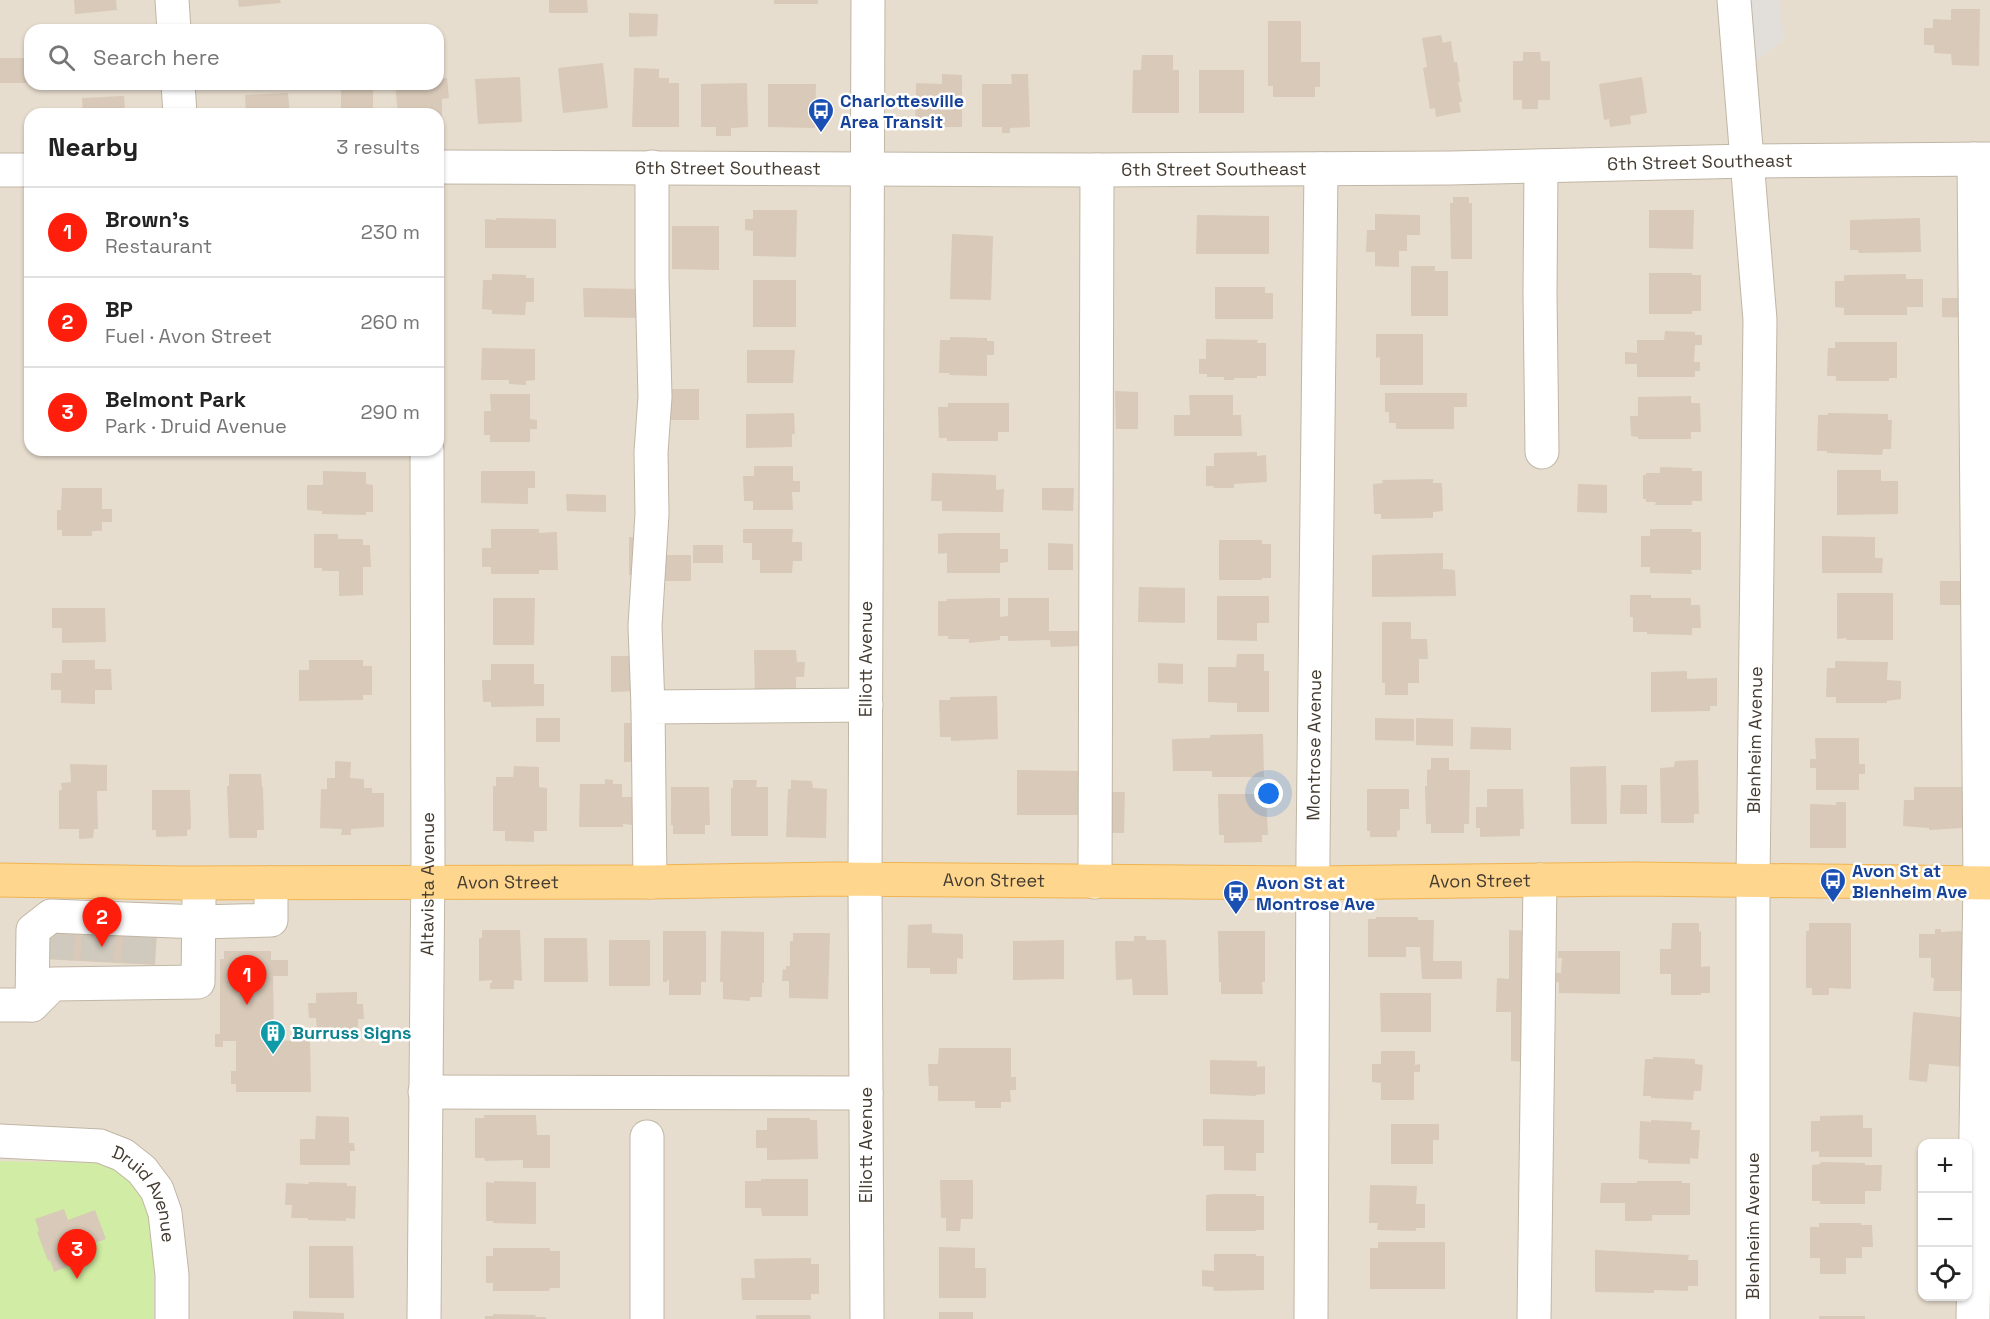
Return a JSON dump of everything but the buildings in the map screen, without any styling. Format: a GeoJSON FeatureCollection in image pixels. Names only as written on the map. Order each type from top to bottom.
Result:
{"type":"FeatureCollection","features":[{"type":"Feature","properties":{"kind":"main road","name":"Avon Street"},"geometry":{"type":"LineString","coordinates":[[0,880],[200,883],[650,882],[832,879],[1312,883],[1753,880],[1985,883]]}},
{"type":"Feature","properties":{"kind":"street"},"geometry":{"type":"LineString","coordinates":[[172,0],[174,24]]}},
{"type":"Feature","properties":{"kind":"street","name":"Elliott Avenue"},"geometry":{"type":"LineString","coordinates":[[867,1319],[865,880],[868,0]]}},
{"type":"Feature","properties":{"kind":"street","name":"Blenheim Avenue"},"geometry":{"type":"LineString","coordinates":[[1734,0],[1749,161],[1760,320],[1753,880],[1752,1319]]}},
{"type":"Feature","properties":{"kind":"street"},"geometry":{"type":"LineString","coordinates":[[178,90],[180,108]]}},
{"type":"Feature","properties":{"kind":"street"},"geometry":{"type":"LineString","coordinates":[[1973,1319],[1985,883],[1982,159]]}},
{"type":"Feature","properties":{"kind":"street","name":"6th Street Southeast"},"geometry":{"type":"LineString","coordinates":[[444,166],[1321,169],[1982,159]]}},
{"type":"Feature","properties":{"kind":"street"},"geometry":{"type":"LineString","coordinates":[[1541,166],[1542,452]]}},
{"type":"Feature","properties":{"kind":"street"},"geometry":{"type":"LineString","coordinates":[[650,882],[645,626],[652,514],[651,452],[655,397],[652,167]]}},
{"type":"Feature","properties":{"kind":"street","name":"Montrose Avenue"},"geometry":{"type":"LineString","coordinates":[[1311,1319],[1312,883],[1321,169]]}},
{"type":"Feature","properties":{"kind":"street"},"geometry":{"type":"LineString","coordinates":[[0,170],[24,170]]}},
{"type":"Feature","properties":{"kind":"street"},"geometry":{"type":"LineString","coordinates":[[1095,882],[1097,170]]}},
{"type":"Feature","properties":{"kind":"street","name":"Altavista Avenue"},"geometry":{"type":"LineString","coordinates":[[424,1319],[428,882],[427,456]]}},
{"type":"Feature","properties":{"kind":"street"},"geometry":{"type":"LineString","coordinates":[[648,707],[866,705]]}},
{"type":"Feature","properties":{"kind":"street"},"geometry":{"type":"LineString","coordinates":[[1534,1319],[1540,880]]}},
{"type":"Feature","properties":{"kind":"street"},"geometry":{"type":"LineString","coordinates":[[47,983],[33,930],[51,916],[137,973],[198,982],[200,883]]}},
{"type":"Feature","properties":{"kind":"street"},"geometry":{"type":"LineString","coordinates":[[0,1005],[47,983],[97,948],[140,925],[271,920],[271,883]]}},
{"type":"Feature","properties":{"kind":"street"},"geometry":{"type":"LineString","coordinates":[[425,1092],[866,1093]]}},
{"type":"Feature","properties":{"kind":"street"},"geometry":{"type":"LineString","coordinates":[[647,1137],[647,1319]]}},
{"type":"Feature","properties":{"kind":"street","name":"Druid Avenue"},"geometry":{"type":"LineString","coordinates":[[0,1141],[100,1146],[123,1155],[142,1170],[157,1190],[165,1213],[172,1275],[172,1319]]}},
{"type":"Feature","properties":{"kind":"shaded area"},"geometry":{"type":"Polygon","coordinates":[[[0,0],[1990,0],[1990,1319],[0,1319],[0,0]]]}},
{"type":"Feature","properties":{"kind":"shaded area"},"geometry":{"type":"Polygon","coordinates":[[[1734,0],[1779,0],[1784,39],[1741,73],[1734,0]]]}},
{"type":"Feature","properties":{"kind":"green space"},"geometry":{"type":"Polygon","coordinates":[[[0,1161],[104,1163],[144,1186],[154,1239],[153,1319],[0,1319],[0,1161]]]}},
{"type":"Feature","properties":{"kind":"tunnel"},"geometry":{"type":"LineString","coordinates":[[56,959],[59,927]]}},
{"type":"Feature","properties":{"kind":"tunnel"},"geometry":{"type":"LineString","coordinates":[[97,961],[99,929]]}},
{"type":"Feature","properties":{"kind":"tunnel"},"geometry":{"type":"LineString","coordinates":[[138,963],[140,930]]}},
{"type":"Feature","properties":{"kind":"place","name":"Charlottesville Area Transit"},"geometry":{"type":"Point","coordinates":[821,134]}},
{"type":"Feature","properties":{"kind":"place","name":"Avon St at Blenheim Ave"},"geometry":{"type":"Point","coordinates":[1833,904]}},
{"type":"Feature","properties":{"kind":"place","name":"Avon St at Montrose Ave"},"geometry":{"type":"Point","coordinates":[1236,916]}},
{"type":"Feature","properties":{"kind":"place","name":"BP"},"geometry":{"type":"Point","coordinates":[102,947]}},
{"type":"Feature","properties":{"kind":"place","name":"Brown's"},"geometry":{"type":"Point","coordinates":[247,1005]}},
{"type":"Feature","properties":{"kind":"place","name":"Burruss Signs"},"geometry":{"type":"Point","coordinates":[273,1056]}},
{"type":"Feature","properties":{"kind":"place","name":"Belmont Park"},"geometry":{"type":"Point","coordinates":[77,1279]}}]}
